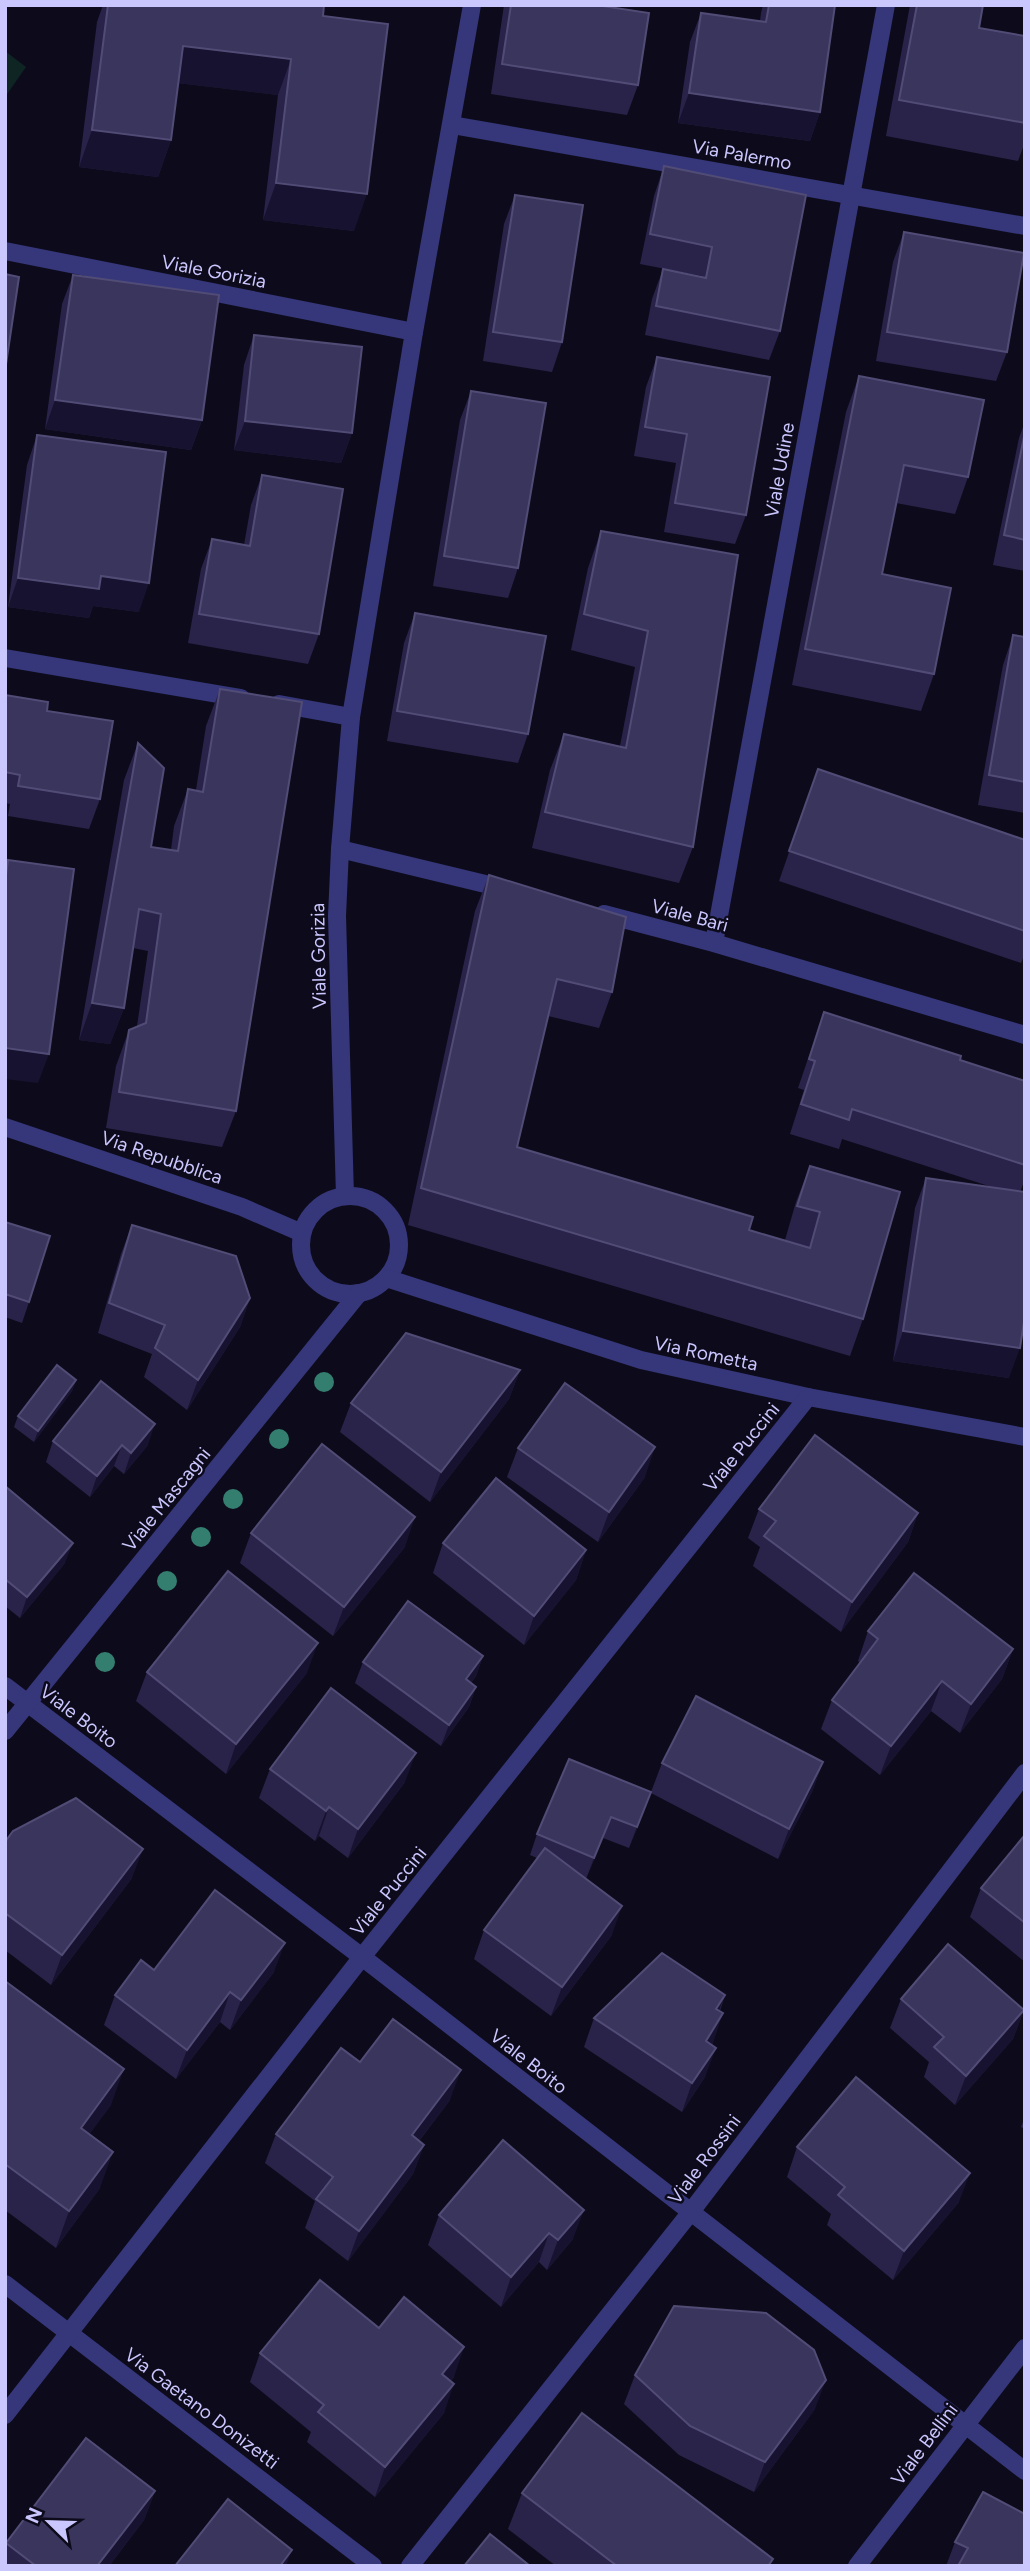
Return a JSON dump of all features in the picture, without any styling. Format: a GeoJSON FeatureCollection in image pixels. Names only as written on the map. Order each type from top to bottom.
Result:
{"type":"FeatureCollection","features":[{"type":"Feature","properties":{"kind":"street","name":"Viale Gorizia"},"geometry":{"type":"LineString","coordinates":[[345,1196],[337,916],[352,717],[414,332],[472,5]]}},
{"type":"Feature","properties":{"kind":"street","name":"Viale Udine"},"geometry":{"type":"LineString","coordinates":[[714,943],[886,5]]}},
{"type":"Feature","properties":{"kind":"street","name":"Via Palermo"},"geometry":{"type":"LineString","coordinates":[[452,125],[1025,226]]}},
{"type":"Feature","properties":{"kind":"street","name":"Viale Gorizia"},"geometry":{"type":"LineString","coordinates":[[5,251],[414,332]]}},
{"type":"Feature","properties":{"kind":"street"},"geometry":{"type":"LineString","coordinates":[[5,658],[352,717]]}},
{"type":"Feature","properties":{"kind":"street"},"geometry":{"type":"LineString","coordinates":[[340,849],[517,892]]}},
{"type":"Feature","properties":{"kind":"street","name":"Viale Bari"},"geometry":{"type":"LineString","coordinates":[[582,909],[714,943],[1025,1035]]}},
{"type":"Feature","properties":{"kind":"street","name":"Via Repubblica"},"geometry":{"type":"LineString","coordinates":[[5,1127],[242,1207],[302,1233]]}},
{"type":"Feature","properties":{"kind":"street"},"geometry":{"type":"LineString","coordinates":[[345,1196],[358,1196],[377,1204],[393,1222],[398,1251],[386,1278],[372,1289],[348,1294],[331,1290],[312,1276],[301,1252],[302,1233],[308,1220],[323,1203],[345,1196]]}},
{"type":"Feature","properties":{"kind":"street","name":"Via Rometta"},"geometry":{"type":"LineString","coordinates":[[386,1278],[641,1360],[808,1397],[1025,1437]]}},
{"type":"Feature","properties":{"kind":"street","name":"Viale Mascagni"},"geometry":{"type":"LineString","coordinates":[[5,1731],[359,1293]]}},
{"type":"Feature","properties":{"kind":"street","name":"Viale Puccini"},"geometry":{"type":"LineString","coordinates":[[5,2415],[362,1956],[808,1397]]}},
{"type":"Feature","properties":{"kind":"street","name":"Viale Boito"},"geometry":{"type":"LineString","coordinates":[[5,1686],[362,1956],[1025,2471]]}},
{"type":"Feature","properties":{"kind":"street","name":"Viale Rossini"},"geometry":{"type":"LineString","coordinates":[[410,2566],[690,2213],[1025,1773]]}},
{"type":"Feature","properties":{"kind":"street","name":"Via Gaetano Donizetti"},"geometry":{"type":"LineString","coordinates":[[5,2284],[373,2566]]}},
{"type":"Feature","properties":{"kind":"street","name":"Viale Bellini"},"geometry":{"type":"LineString","coordinates":[[858,2566],[1025,2348]]}},
{"type":"Feature","properties":{"kind":"green space"},"geometry":{"type":"Polygon","coordinates":[[[5,51],[26,67],[5,97],[5,51]]]}},
{"type":"Feature","properties":{"kind":"building"},"geometry":{"type":"Polygon","coordinates":[[[108,5],[324,5],[323,16],[388,24],[367,194],[276,183],[291,59],[183,46],[171,140],[92,130],[108,5]]]}},
{"type":"Feature","properties":{"kind":"building"},"geometry":{"type":"Polygon","coordinates":[[[511,5],[596,5],[649,13],[638,85],[502,64],[511,5]]]}},
{"type":"Feature","properties":{"kind":"building"},"geometry":{"type":"Polygon","coordinates":[[[769,5],[835,5],[820,112],[689,93],[701,13],[766,22],[769,5]]]}},
{"type":"Feature","properties":{"kind":"building"},"geometry":{"type":"Polygon","coordinates":[[[917,5],[983,5],[979,28],[1025,36],[1025,123],[899,100],[917,5]]]}},
{"type":"Feature","properties":{"kind":"building"},"geometry":{"type":"Polygon","coordinates":[[[664,166],[806,195],[780,331],[656,306],[663,269],[706,278],[712,247],[650,234],[664,166]]]}},
{"type":"Feature","properties":{"kind":"building"},"geometry":{"type":"Polygon","coordinates":[[[515,195],[583,205],[562,342],[493,332],[515,195]]]}},
{"type":"Feature","properties":{"kind":"building"},"geometry":{"type":"Polygon","coordinates":[[[904,232],[1024,253],[1007,352],[887,332],[904,232]]]}},
{"type":"Feature","properties":{"kind":"building"},"geometry":{"type":"Polygon","coordinates":[[[5,274],[19,277],[5,371],[5,274]]]}},
{"type":"Feature","properties":{"kind":"building"},"geometry":{"type":"Polygon","coordinates":[[[73,275],[219,295],[202,420],[55,400],[73,275]]]}},
{"type":"Feature","properties":{"kind":"building"},"geometry":{"type":"Polygon","coordinates":[[[254,335],[362,347],[352,433],[245,421],[254,335]]]}},
{"type":"Feature","properties":{"kind":"building"},"geometry":{"type":"Polygon","coordinates":[[[657,357],[770,377],[746,515],[675,503],[687,434],[645,427],[657,357]]]}},
{"type":"Feature","properties":{"kind":"building"},"geometry":{"type":"Polygon","coordinates":[[[859,376],[984,400],[968,477],[904,465],[882,574],[951,588],[934,674],[805,649],[859,376]]]}},
{"type":"Feature","properties":{"kind":"building"},"geometry":{"type":"Polygon","coordinates":[[[471,391],[546,403],[518,568],[444,556],[471,391]]]}},
{"type":"Feature","properties":{"kind":"building"},"geometry":{"type":"Polygon","coordinates":[[[1025,432],[1025,540],[1004,535],[1025,432]]]}},
{"type":"Feature","properties":{"kind":"building"},"geometry":{"type":"Polygon","coordinates":[[[37,435],[166,452],[149,583],[101,576],[99,589],[18,578],[37,435]]]}},
{"type":"Feature","properties":{"kind":"building"},"geometry":{"type":"Polygon","coordinates":[[[262,475],[343,489],[319,634],[199,614],[212,539],[250,546],[262,475]]]}},
{"type":"Feature","properties":{"kind":"building"},"geometry":{"type":"Polygon","coordinates":[[[601,531],[738,555],[693,847],[545,812],[564,734],[626,748],[648,631],[584,614],[601,531]]]}},
{"type":"Feature","properties":{"kind":"building"},"geometry":{"type":"Polygon","coordinates":[[[415,613],[546,636],[528,734],[397,711],[415,613]]]}},
{"type":"Feature","properties":{"kind":"building"},"geometry":{"type":"Polygon","coordinates":[[[1013,635],[1025,637],[1025,782],[989,775],[1013,635]]]}},
{"type":"Feature","properties":{"kind":"building"},"geometry":{"type":"Polygon","coordinates":[[[220,689],[302,702],[236,1111],[119,1092],[129,1030],[146,1023],[161,914],[139,909],[124,1008],[92,1003],[138,743],[164,768],[151,847],[178,851],[188,789],[203,792],[220,689]]]}},
{"type":"Feature","properties":{"kind":"building"},"geometry":{"type":"Polygon","coordinates":[[[5,695],[48,702],[47,711],[113,721],[100,799],[18,786],[20,775],[5,772],[5,695]]]}},
{"type":"Feature","properties":{"kind":"building"},"geometry":{"type":"Polygon","coordinates":[[[818,769],[1025,840],[1025,931],[789,851],[818,769]]]}},
{"type":"Feature","properties":{"kind":"building"},"geometry":{"type":"Polygon","coordinates":[[[8,860],[74,869],[49,1054],[5,1048],[5,883],[8,860]]]}},
{"type":"Feature","properties":{"kind":"building"},"geometry":{"type":"Polygon","coordinates":[[[489,875],[626,917],[612,992],[557,979],[517,1147],[753,1217],[749,1230],[810,1248],[820,1212],[797,1206],[810,1166],[900,1192],[863,1319],[421,1188],[489,875]]]}},
{"type":"Feature","properties":{"kind":"building"},"geometry":{"type":"Polygon","coordinates":[[[824,1012],[961,1056],[960,1060],[1025,1081],[1025,1165],[852,1109],[849,1120],[801,1104],[815,1061],[809,1059],[824,1012]]]}},
{"type":"Feature","properties":{"kind":"building"},"geometry":{"type":"Polygon","coordinates":[[[926,1178],[1025,1192],[1025,1315],[1020,1348],[903,1331],[926,1178]]]}},
{"type":"Feature","properties":{"kind":"building"},"geometry":{"type":"Polygon","coordinates":[[[5,1222],[50,1236],[29,1302],[5,1294],[5,1222]]]}},
{"type":"Feature","properties":{"kind":"building"},"geometry":{"type":"Polygon","coordinates":[[[132,1225],[236,1256],[250,1298],[198,1380],[155,1348],[165,1325],[109,1303],[132,1225]]]}},
{"type":"Feature","properties":{"kind":"building"},"geometry":{"type":"Polygon","coordinates":[[[406,1333],[520,1370],[441,1472],[351,1403],[406,1333]]]}},
{"type":"Feature","properties":{"kind":"building"},"geometry":{"type":"Polygon","coordinates":[[[57,1365],[76,1380],[38,1431],[18,1416],[57,1365]]]}},
{"type":"Feature","properties":{"kind":"building"},"geometry":{"type":"Polygon","coordinates":[[[101,1381],[155,1424],[131,1453],[122,1445],[97,1476],[53,1441],[101,1381]]]}},
{"type":"Feature","properties":{"kind":"building"},"geometry":{"type":"Polygon","coordinates":[[[565,1383],[655,1447],[609,1512],[518,1448],[565,1383]]]}},
{"type":"Feature","properties":{"kind":"building"},"geometry":{"type":"Polygon","coordinates":[[[815,1435],[918,1513],[852,1602],[764,1536],[776,1521],[759,1509],[815,1435]]]}},
{"type":"Feature","properties":{"kind":"building"},"geometry":{"type":"Polygon","coordinates":[[[322,1444],[415,1517],[344,1607],[251,1533],[322,1444]]]}},
{"type":"Feature","properties":{"kind":"building"},"geometry":{"type":"Polygon","coordinates":[[[496,1478],[586,1550],[534,1616],[443,1543],[496,1478]]]}},
{"type":"Feature","properties":{"kind":"building"},"geometry":{"type":"Polygon","coordinates":[[[5,1486],[73,1543],[27,1597],[5,1579],[5,1486]]]}},
{"type":"Feature","properties":{"kind":"building"},"geometry":{"type":"Polygon","coordinates":[[[228,1571],[318,1643],[236,1744],[147,1672],[228,1571]]]}},
{"type":"Feature","properties":{"kind":"building"},"geometry":{"type":"Polygon","coordinates":[[[914,1573],[1013,1649],[971,1704],[942,1681],[891,1746],[832,1700],[878,1639],[868,1631],[914,1573]]]}},
{"type":"Feature","properties":{"kind":"building"},"geometry":{"type":"Polygon","coordinates":[[[408,1601],[483,1656],[466,1679],[476,1687],[449,1725],[363,1662],[408,1601]]]}},
{"type":"Feature","properties":{"kind":"building"},"geometry":{"type":"Polygon","coordinates":[[[331,1688],[416,1753],[358,1829],[329,1807],[326,1811],[270,1769],[331,1688]]]}},
{"type":"Feature","properties":{"kind":"building"},"geometry":{"type":"Polygon","coordinates":[[[696,1696],[823,1762],[789,1829],[662,1763],[696,1696]]]}},
{"type":"Feature","properties":{"kind":"building"},"geometry":{"type":"Polygon","coordinates":[[[569,1759],[651,1792],[637,1827],[611,1817],[594,1858],[537,1834],[569,1759]]]}},
{"type":"Feature","properties":{"kind":"building"},"geometry":{"type":"Polygon","coordinates":[[[76,1798],[143,1849],[62,1955],[5,1913],[5,1842],[13,1831],[76,1798]]]}},
{"type":"Feature","properties":{"kind":"building"},"geometry":{"type":"Polygon","coordinates":[[[1025,1836],[1025,1923],[981,1888],[1025,1836]]]}},
{"type":"Feature","properties":{"kind":"building"},"geometry":{"type":"Polygon","coordinates":[[[545,1848],[622,1906],[562,1987],[484,1930],[545,1848]]]}},
{"type":"Feature","properties":{"kind":"building"},"geometry":{"type":"Polygon","coordinates":[[[215,1890],[285,1943],[241,2000],[230,1992],[187,2050],[115,1995],[141,1960],[154,1970],[215,1890]]]}},
{"type":"Feature","properties":{"kind":"building"},"geometry":{"type":"Polygon","coordinates":[[[948,1944],[1024,2010],[966,2076],[934,2047],[944,2037],[901,1999],[948,1944]]]}},
{"type":"Feature","properties":{"kind":"building"},"geometry":{"type":"Polygon","coordinates":[[[662,1953],[725,1995],[716,2009],[723,2013],[706,2041],[716,2048],[692,2083],[594,2018],[662,1953]]]}},
{"type":"Feature","properties":{"kind":"building"},"geometry":{"type":"Polygon","coordinates":[[[5,1981],[124,2069],[81,2128],[113,2152],[69,2211],[5,2164],[5,1981]]]}},
{"type":"Feature","properties":{"kind":"building"},"geometry":{"type":"Polygon","coordinates":[[[393,2019],[461,2070],[412,2135],[424,2145],[359,2231],[316,2199],[333,2177],[276,2134],[341,2048],[360,2062],[393,2019]]]}},
{"type":"Feature","properties":{"kind":"building"},"geometry":{"type":"Polygon","coordinates":[[[856,2077],[970,2173],[904,2251],[838,2195],[845,2187],[797,2147],[856,2077]]]}},
{"type":"Feature","properties":{"kind":"building"},"geometry":{"type":"Polygon","coordinates":[[[503,2140],[584,2210],[558,2240],[549,2233],[511,2277],[439,2215],[503,2140]]]}},
{"type":"Feature","properties":{"kind":"building"},"geometry":{"type":"Polygon","coordinates":[[[320,2280],[379,2328],[404,2297],[464,2347],[442,2374],[454,2384],[385,2467],[318,2412],[324,2405],[260,2353],[320,2280]]]}},
{"type":"Feature","properties":{"kind":"building"},"geometry":{"type":"Polygon","coordinates":[[[674,2306],[766,2313],[814,2350],[826,2380],[765,2462],[690,2426],[635,2375],[674,2306]]]}},
{"type":"Feature","properties":{"kind":"building"},"geometry":{"type":"Polygon","coordinates":[[[582,2413],[773,2559],[768,2566],[617,2566],[522,2493],[582,2413]]]}},
{"type":"Feature","properties":{"kind":"building"},"geometry":{"type":"Polygon","coordinates":[[[86,2438],[155,2491],[97,2566],[36,2566],[6,2543],[86,2438]]]}},
{"type":"Feature","properties":{"kind":"building"},"geometry":{"type":"Polygon","coordinates":[[[983,2492],[1025,2514],[1025,2566],[958,2566],[968,2548],[955,2542],[983,2492]]]}},
{"type":"Feature","properties":{"kind":"building"},"geometry":{"type":"Polygon","coordinates":[[[228,2499],[292,2550],[280,2566],[175,2566],[228,2499]]]}},
{"type":"Feature","properties":{"kind":"building"},"geometry":{"type":"Polygon","coordinates":[[[490,2534],[530,2566],[464,2566],[490,2534]]]}}]}
